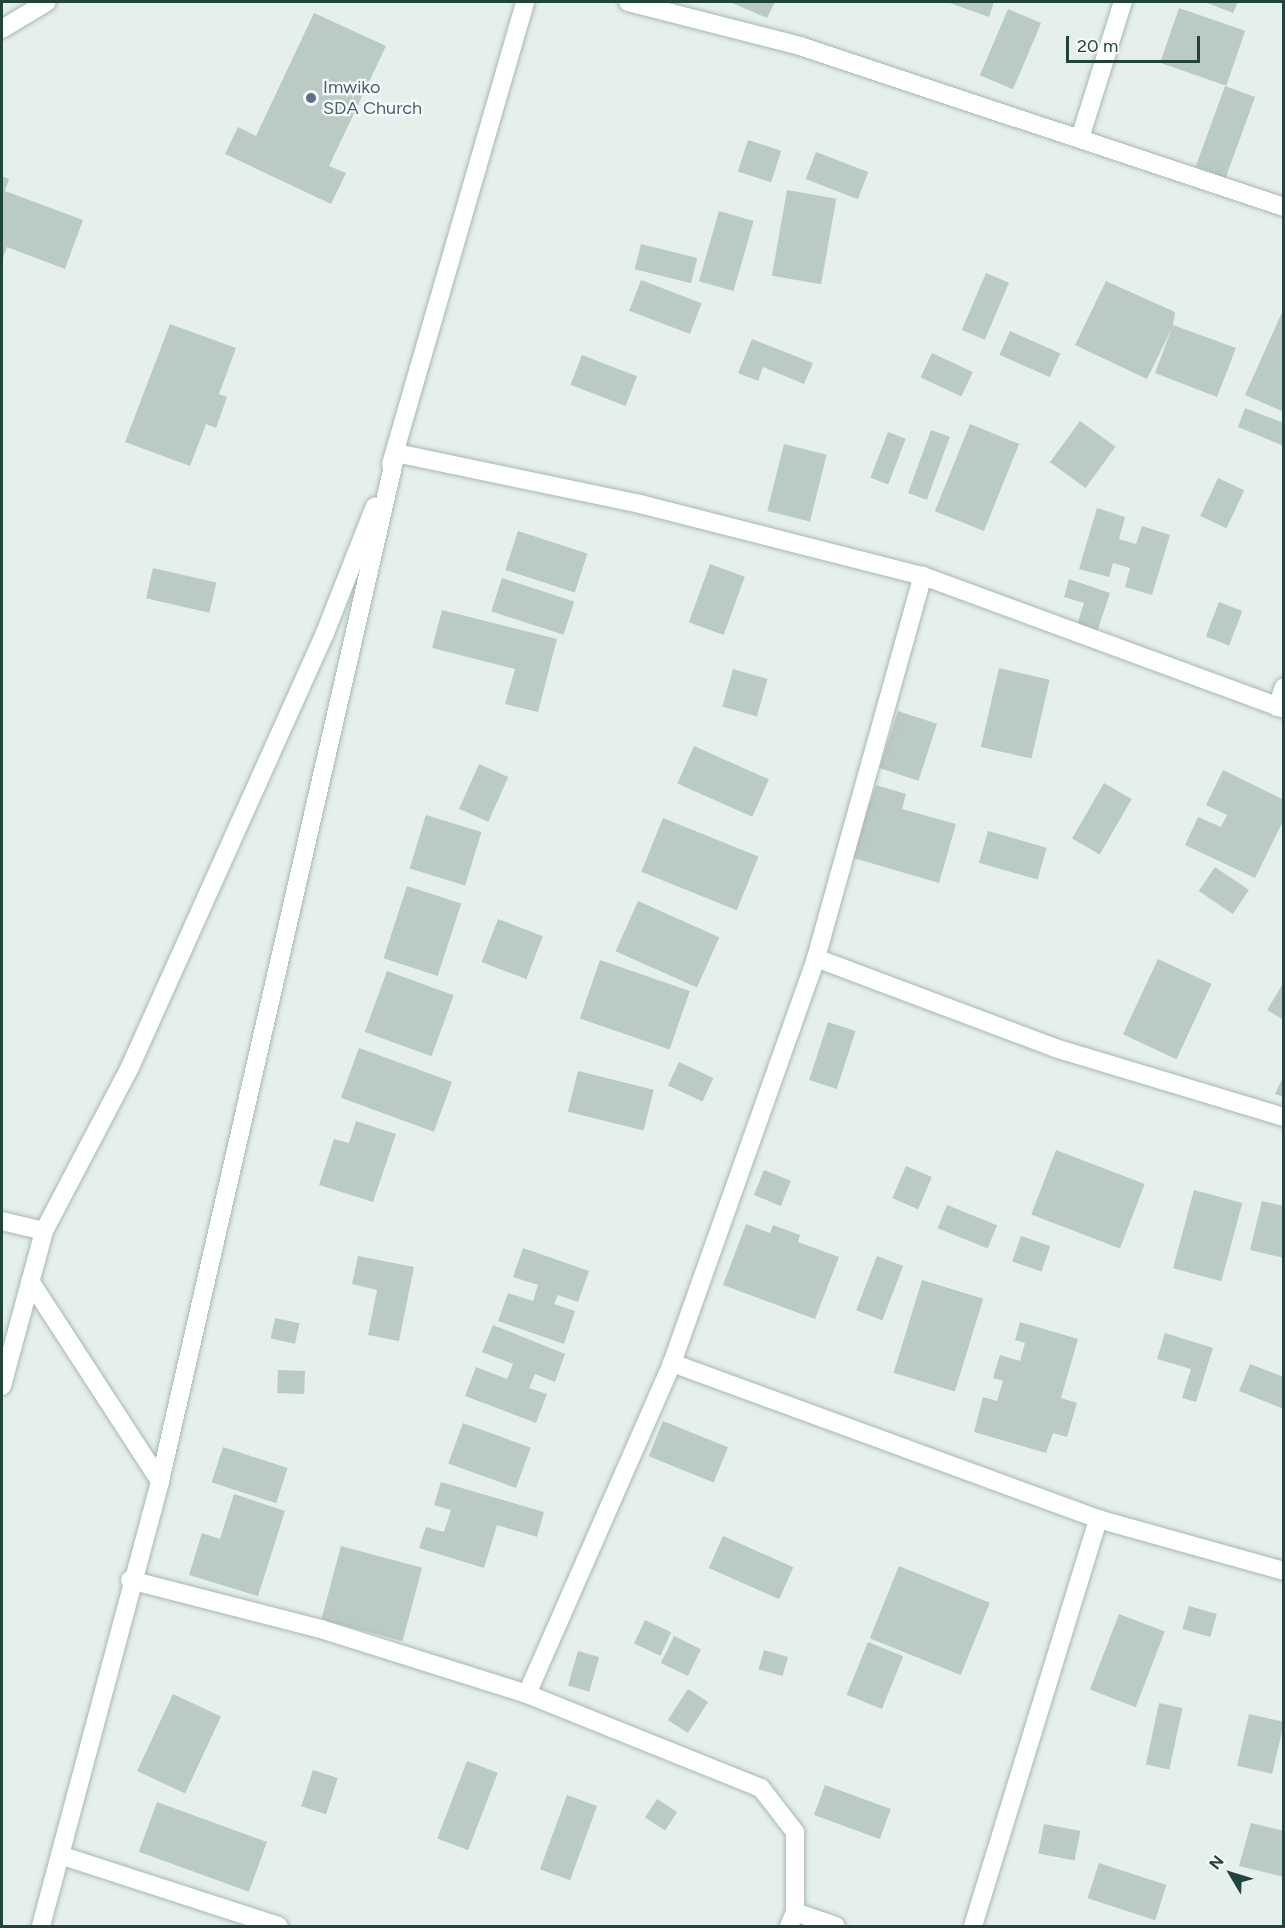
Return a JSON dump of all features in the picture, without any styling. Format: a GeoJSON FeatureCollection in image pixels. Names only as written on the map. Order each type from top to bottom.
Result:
{"type":"FeatureCollection","features":[{"type":"Feature","properties":{"kind":"street"},"geometry":{"type":"LineString","coordinates":[[2,29],[47,2]]}},
{"type":"Feature","properties":{"kind":"street"},"geometry":{"type":"LineString","coordinates":[[41,1926],[130,1580],[160,1481],[396,453],[525,2]]}},
{"type":"Feature","properties":{"kind":"street"},"geometry":{"type":"LineString","coordinates":[[628,2],[800,46],[1284,207]]}},
{"type":"Feature","properties":{"kind":"street"},"geometry":{"type":"LineString","coordinates":[[1080,138],[1123,2]]}},
{"type":"Feature","properties":{"kind":"street"},"geometry":{"type":"LineString","coordinates":[[396,453],[640,504],[923,576],[1280,708],[1284,687]]}},
{"type":"Feature","properties":{"kind":"street"},"geometry":{"type":"LineString","coordinates":[[2,1386],[44,1231],[130,1067],[325,633],[396,453]]}},
{"type":"Feature","properties":{"kind":"street"},"geometry":{"type":"LineString","coordinates":[[527,1694],[672,1363],[816,958],[923,576]]}},
{"type":"Feature","properties":{"kind":"street"},"geometry":{"type":"LineString","coordinates":[[816,958],[1055,1048],[1284,1117]]}},
{"type":"Feature","properties":{"kind":"street"},"geometry":{"type":"LineString","coordinates":[[2,1221],[44,1231]]}},
{"type":"Feature","properties":{"kind":"street"},"geometry":{"type":"LineString","coordinates":[[30,1281],[160,1481]]}},
{"type":"Feature","properties":{"kind":"street"},"geometry":{"type":"LineString","coordinates":[[672,1363],[1098,1519],[1284,1571]]}},
{"type":"Feature","properties":{"kind":"street"},"geometry":{"type":"LineString","coordinates":[[974,1926],[1098,1519]]}},
{"type":"Feature","properties":{"kind":"street"},"geometry":{"type":"LineString","coordinates":[[130,1580],[321,1629],[527,1694],[761,1788],[795,1832],[792,1919],[836,1926]]}},
{"type":"Feature","properties":{"kind":"street"},"geometry":{"type":"LineString","coordinates":[[60,1854],[279,1926]]}},
{"type":"Feature","properties":{"kind":"building"},"geometry":{"type":"Polygon","coordinates":[[[730,2],[775,2],[767,18],[730,2]]]}},
{"type":"Feature","properties":{"kind":"building"},"geometry":{"type":"Polygon","coordinates":[[[947,2],[994,2],[989,17],[947,2]]]}},
{"type":"Feature","properties":{"kind":"building"},"geometry":{"type":"Polygon","coordinates":[[[1205,2],[1238,2],[1233,13],[1205,2]]]}},
{"type":"Feature","properties":{"kind":"building"},"geometry":{"type":"Polygon","coordinates":[[[1179,8],[1245,31],[1226,86],[1160,63],[1179,8]]]}},
{"type":"Feature","properties":{"kind":"building"},"geometry":{"type":"Polygon","coordinates":[[[1008,9],[1041,23],[1013,89],[980,75],[1008,9]]]}},
{"type":"Feature","properties":{"kind":"building"},"geometry":{"type":"Polygon","coordinates":[[[314,13],[386,46],[329,166],[346,173],[331,204],[225,154],[238,127],[256,136],[314,13]]]}},
{"type":"Feature","properties":{"kind":"building"},"geometry":{"type":"Polygon","coordinates":[[[1225,86],[1255,97],[1226,178],[1196,167],[1225,86]]]}},
{"type":"Feature","properties":{"kind":"building"},"geometry":{"type":"Polygon","coordinates":[[[748,140],[781,151],[771,182],[738,171],[748,140]]]}},
{"type":"Feature","properties":{"kind":"building"},"geometry":{"type":"Polygon","coordinates":[[[816,152],[868,172],[858,199],[806,179],[816,152]]]}},
{"type":"Feature","properties":{"kind":"building"},"geometry":{"type":"Polygon","coordinates":[[[2,176],[9,179],[5,191],[83,220],[65,269],[7,247],[2,261],[2,176]]]}},
{"type":"Feature","properties":{"kind":"building"},"geometry":{"type":"Polygon","coordinates":[[[787,190],[836,199],[821,284],[772,276],[787,190]]]}},
{"type":"Feature","properties":{"kind":"building"},"geometry":{"type":"Polygon","coordinates":[[[719,211],[754,221],[733,291],[699,281],[719,211]]]}},
{"type":"Feature","properties":{"kind":"building"},"geometry":{"type":"Polygon","coordinates":[[[641,244],[697,258],[691,283],[635,269],[641,244]]]}},
{"type":"Feature","properties":{"kind":"building"},"geometry":{"type":"Polygon","coordinates":[[[986,273],[1009,283],[985,340],[962,330],[986,273]]]}},
{"type":"Feature","properties":{"kind":"building"},"geometry":{"type":"Polygon","coordinates":[[[641,280],[702,303],[690,334],[629,311],[641,280]]]}},
{"type":"Feature","properties":{"kind":"building"},"geometry":{"type":"Polygon","coordinates":[[[1106,281],[1175,312],[1173,325],[1236,348],[1217,397],[1155,373],[1172,328],[1147,379],[1075,345],[1106,281]]]}},
{"type":"Feature","properties":{"kind":"building"},"geometry":{"type":"Polygon","coordinates":[[[1284,308],[1284,412],[1245,395],[1284,308]]]}},
{"type":"Feature","properties":{"kind":"building"},"geometry":{"type":"Polygon","coordinates":[[[170,324],[236,348],[219,394],[227,397],[216,428],[206,424],[190,466],[125,442],[170,324]]]}},
{"type":"Feature","properties":{"kind":"building"},"geometry":{"type":"Polygon","coordinates":[[[1010,331],[1060,353],[1050,377],[999,355],[1010,331]]]}},
{"type":"Feature","properties":{"kind":"building"},"geometry":{"type":"Polygon","coordinates":[[[752,339],[813,363],[804,384],[763,367],[758,381],[738,373],[752,339]]]}},
{"type":"Feature","properties":{"kind":"building"},"geometry":{"type":"Polygon","coordinates":[[[932,353],[973,372],[961,396],[921,377],[932,353]]]}},
{"type":"Feature","properties":{"kind":"building"},"geometry":{"type":"Polygon","coordinates":[[[582,355],[637,376],[626,406],[571,385],[582,355]]]}},
{"type":"Feature","properties":{"kind":"building"},"geometry":{"type":"Polygon","coordinates":[[[1245,408],[1284,423],[1284,446],[1238,427],[1245,408]]]}},
{"type":"Feature","properties":{"kind":"building"},"geometry":{"type":"Polygon","coordinates":[[[1080,421],[1116,447],[1086,488],[1050,462],[1080,421]]]}},
{"type":"Feature","properties":{"kind":"building"},"geometry":{"type":"Polygon","coordinates":[[[970,424],[1019,444],[984,531],[935,511],[970,424]]]}},
{"type":"Feature","properties":{"kind":"building"},"geometry":{"type":"Polygon","coordinates":[[[931,430],[950,437],[927,500],[908,493],[931,430]]]}},
{"type":"Feature","properties":{"kind":"building"},"geometry":{"type":"Polygon","coordinates":[[[888,432],[906,439],[888,485],[870,478],[888,432]]]}},
{"type":"Feature","properties":{"kind":"building"},"geometry":{"type":"Polygon","coordinates":[[[784,444],[827,455],[810,522],[767,511],[784,444]]]}},
{"type":"Feature","properties":{"kind":"building"},"geometry":{"type":"Polygon","coordinates":[[[1218,478],[1244,490],[1227,528],[1200,516],[1218,478]]]}},
{"type":"Feature","properties":{"kind":"building"},"geometry":{"type":"Polygon","coordinates":[[[1097,508],[1125,517],[1119,539],[1136,544],[1142,526],[1170,535],[1152,595],[1125,587],[1130,568],[1113,563],[1109,577],[1079,569],[1097,508]]]}},
{"type":"Feature","properties":{"kind":"building"},"geometry":{"type":"Polygon","coordinates":[[[518,531],[587,554],[575,593],[505,570],[518,531]]]}},
{"type":"Feature","properties":{"kind":"building"},"geometry":{"type":"Polygon","coordinates":[[[710,564],[745,577],[724,635],[689,622],[710,564]]]}},
{"type":"Feature","properties":{"kind":"building"},"geometry":{"type":"Polygon","coordinates":[[[153,568],[216,583],[209,613],[146,598],[153,568]]]}},
{"type":"Feature","properties":{"kind":"building"},"geometry":{"type":"Polygon","coordinates":[[[502,578],[574,601],[563,635],[491,611],[502,578]]]}},
{"type":"Feature","properties":{"kind":"building"},"geometry":{"type":"Polygon","coordinates":[[[1069,579],[1110,593],[1096,635],[1076,628],[1084,603],[1064,597],[1069,579]]]}},
{"type":"Feature","properties":{"kind":"building"},"geometry":{"type":"Polygon","coordinates":[[[1219,602],[1242,611],[1229,646],[1206,637],[1219,602]]]}},
{"type":"Feature","properties":{"kind":"building"},"geometry":{"type":"Polygon","coordinates":[[[442,610],[557,639],[538,712],[505,704],[515,669],[432,648],[442,610]]]}},
{"type":"Feature","properties":{"kind":"building"},"geometry":{"type":"Polygon","coordinates":[[[999,668],[1050,680],[1031,759],[981,747],[999,668]]]}},
{"type":"Feature","properties":{"kind":"building"},"geometry":{"type":"Polygon","coordinates":[[[733,669],[768,679],[757,716],[722,706],[733,669]]]}},
{"type":"Feature","properties":{"kind":"building"},"geometry":{"type":"Polygon","coordinates":[[[898,711],[937,724],[918,781],[879,768],[898,711]]]}},
{"type":"Feature","properties":{"kind":"building"},"geometry":{"type":"Polygon","coordinates":[[[694,746],[769,779],[752,817],[677,783],[694,746]]]}},
{"type":"Feature","properties":{"kind":"building"},"geometry":{"type":"Polygon","coordinates":[[[479,764],[508,777],[488,822],[459,809],[479,764]]]}},
{"type":"Feature","properties":{"kind":"building"},"geometry":{"type":"Polygon","coordinates":[[[1223,770],[1284,800],[1284,819],[1255,878],[1185,845],[1198,817],[1221,827],[1227,815],[1206,805],[1223,770]]]}},
{"type":"Feature","properties":{"kind":"building"},"geometry":{"type":"Polygon","coordinates":[[[1104,783],[1132,799],[1100,854],[1072,838],[1104,783]]]}},
{"type":"Feature","properties":{"kind":"building"},"geometry":{"type":"Polygon","coordinates":[[[876,785],[906,794],[902,809],[956,824],[939,883],[847,856],[864,800],[870,803],[876,785]]]}},
{"type":"Feature","properties":{"kind":"building"},"geometry":{"type":"Polygon","coordinates":[[[426,815],[481,832],[465,886],[410,869],[426,815]]]}},
{"type":"Feature","properties":{"kind":"building"},"geometry":{"type":"Polygon","coordinates":[[[663,818],[758,857],[737,910],[641,872],[663,818]]]}},
{"type":"Feature","properties":{"kind":"building"},"geometry":{"type":"Polygon","coordinates":[[[988,831],[1047,848],[1038,880],[979,863],[988,831]]]}},
{"type":"Feature","properties":{"kind":"building"},"geometry":{"type":"Polygon","coordinates":[[[1215,867],[1249,890],[1233,914],[1199,891],[1215,867]]]}},
{"type":"Feature","properties":{"kind":"building"},"geometry":{"type":"Polygon","coordinates":[[[407,886],[461,904],[438,976],[384,958],[407,886]]]}},
{"type":"Feature","properties":{"kind":"building"},"geometry":{"type":"Polygon","coordinates":[[[638,901],[719,937],[697,987],[616,951],[638,901]]]}},
{"type":"Feature","properties":{"kind":"building"},"geometry":{"type":"Polygon","coordinates":[[[498,919],[543,936],[526,979],[482,962],[498,919]]]}},
{"type":"Feature","properties":{"kind":"building"},"geometry":{"type":"Polygon","coordinates":[[[1158,959],[1211,984],[1176,1059],[1123,1034],[1158,959]]]}},
{"type":"Feature","properties":{"kind":"building"},"geometry":{"type":"Polygon","coordinates":[[[600,960],[690,991],[670,1050],[580,1019],[600,960]]]}},
{"type":"Feature","properties":{"kind":"building"},"geometry":{"type":"Polygon","coordinates":[[[387,971],[454,995],[431,1056],[365,1032],[387,971]]]}},
{"type":"Feature","properties":{"kind":"building"},"geometry":{"type":"Polygon","coordinates":[[[1284,982],[1284,1020],[1267,1010],[1284,982]]]}},
{"type":"Feature","properties":{"kind":"building"},"geometry":{"type":"Polygon","coordinates":[[[828,1022],[856,1031],[837,1089],[809,1080],[828,1022]]]}},
{"type":"Feature","properties":{"kind":"building"},"geometry":{"type":"Polygon","coordinates":[[[359,1048],[452,1082],[434,1132],[341,1098],[359,1048]]]}},
{"type":"Feature","properties":{"kind":"building"},"geometry":{"type":"Polygon","coordinates":[[[679,1062],[713,1078],[702,1102],[668,1086],[679,1062]]]}},
{"type":"Feature","properties":{"kind":"building"},"geometry":{"type":"Polygon","coordinates":[[[578,1071],[654,1090],[644,1131],[568,1112],[578,1071]]]}},
{"type":"Feature","properties":{"kind":"building"},"geometry":{"type":"Polygon","coordinates":[[[1284,1075],[1284,1097],[1275,1094],[1284,1075]]]}},
{"type":"Feature","properties":{"kind":"building"},"geometry":{"type":"Polygon","coordinates":[[[356,1121],[396,1134],[373,1202],[319,1185],[334,1139],[349,1143],[356,1121]]]}},
{"type":"Feature","properties":{"kind":"building"},"geometry":{"type":"Polygon","coordinates":[[[1056,1150],[1145,1184],[1120,1248],[1031,1214],[1056,1150]]]}},
{"type":"Feature","properties":{"kind":"building"},"geometry":{"type":"Polygon","coordinates":[[[906,1166],[932,1177],[918,1209],[892,1198],[906,1166]]]}},
{"type":"Feature","properties":{"kind":"building"},"geometry":{"type":"Polygon","coordinates":[[[764,1170],[791,1181],[781,1206],[754,1195],[764,1170]]]}},
{"type":"Feature","properties":{"kind":"building"},"geometry":{"type":"Polygon","coordinates":[[[1194,1190],[1242,1203],[1221,1281],[1173,1268],[1194,1190]]]}},
{"type":"Feature","properties":{"kind":"building"},"geometry":{"type":"Polygon","coordinates":[[[1262,1201],[1284,1206],[1284,1258],[1250,1250],[1262,1201]]]}},
{"type":"Feature","properties":{"kind":"building"},"geometry":{"type":"Polygon","coordinates":[[[947,1205],[997,1225],[988,1248],[938,1228],[947,1205]]]}},
{"type":"Feature","properties":{"kind":"building"},"geometry":{"type":"Polygon","coordinates":[[[746,1224],[770,1233],[773,1225],[800,1235],[798,1242],[839,1257],[815,1319],[723,1285],[746,1224]]]}},
{"type":"Feature","properties":{"kind":"building"},"geometry":{"type":"Polygon","coordinates":[[[1021,1236],[1050,1246],[1042,1272],[1012,1262],[1021,1236]]]}},
{"type":"Feature","properties":{"kind":"building"},"geometry":{"type":"Polygon","coordinates":[[[523,1248],[589,1271],[578,1302],[558,1295],[554,1304],[575,1311],[564,1344],[498,1321],[508,1293],[533,1301],[538,1285],[513,1277],[523,1248]]]}},
{"type":"Feature","properties":{"kind":"building"},"geometry":{"type":"Polygon","coordinates":[[[358,1256],[414,1267],[399,1341],[368,1335],[377,1290],[352,1284],[358,1256]]]}},
{"type":"Feature","properties":{"kind":"building"},"geometry":{"type":"Polygon","coordinates":[[[877,1256],[903,1266],[882,1320],[856,1310],[877,1256]]]}},
{"type":"Feature","properties":{"kind":"building"},"geometry":{"type":"Polygon","coordinates":[[[922,1280],[983,1299],[955,1391],[894,1373],[922,1280]]]}},
{"type":"Feature","properties":{"kind":"building"},"geometry":{"type":"Polygon","coordinates":[[[275,1318],[299,1323],[295,1344],[271,1339],[275,1318]]]}},
{"type":"Feature","properties":{"kind":"building"},"geometry":{"type":"Polygon","coordinates":[[[1020,1322],[1078,1339],[1061,1398],[1077,1403],[1067,1437],[1053,1433],[1046,1453],[974,1432],[983,1397],[997,1401],[1003,1381],[993,1378],[1000,1355],[1020,1361],[1025,1343],[1015,1340],[1020,1322]]]}},
{"type":"Feature","properties":{"kind":"building"},"geometry":{"type":"Polygon","coordinates":[[[493,1325],[565,1354],[555,1382],[535,1374],[529,1388],[547,1394],[536,1423],[465,1396],[476,1367],[507,1379],[513,1364],[482,1352],[493,1325]]]}},
{"type":"Feature","properties":{"kind":"building"},"geometry":{"type":"Polygon","coordinates":[[[1165,1333],[1213,1348],[1196,1402],[1182,1398],[1191,1369],[1157,1359],[1165,1333]]]}},
{"type":"Feature","properties":{"kind":"building"},"geometry":{"type":"Polygon","coordinates":[[[1250,1364],[1284,1377],[1284,1409],[1239,1391],[1250,1364]]]}},
{"type":"Feature","properties":{"kind":"building"},"geometry":{"type":"Polygon","coordinates":[[[278,1370],[305,1371],[304,1394],[277,1393],[278,1370]]]}},
{"type":"Feature","properties":{"kind":"building"},"geometry":{"type":"Polygon","coordinates":[[[663,1421],[728,1447],[714,1482],[649,1456],[663,1421]]]}},
{"type":"Feature","properties":{"kind":"building"},"geometry":{"type":"Polygon","coordinates":[[[463,1423],[531,1448],[516,1488],[448,1463],[463,1423]]]}},
{"type":"Feature","properties":{"kind":"building"},"geometry":{"type":"Polygon","coordinates":[[[223,1447],[288,1468],[276,1503],[212,1482],[223,1447]]]}},
{"type":"Feature","properties":{"kind":"building"},"geometry":{"type":"Polygon","coordinates":[[[441,1482],[544,1512],[537,1537],[497,1525],[484,1568],[419,1548],[426,1527],[444,1532],[451,1510],[434,1505],[441,1482]]]}},
{"type":"Feature","properties":{"kind":"building"},"geometry":{"type":"Polygon","coordinates":[[[234,1494],[285,1511],[258,1596],[189,1575],[202,1533],[220,1539],[234,1494]]]}},
{"type":"Feature","properties":{"kind":"building"},"geometry":{"type":"Polygon","coordinates":[[[723,1536],[793,1567],[779,1599],[709,1568],[723,1536]]]}},
{"type":"Feature","properties":{"kind":"building"},"geometry":{"type":"Polygon","coordinates":[[[341,1546],[422,1568],[402,1641],[321,1619],[341,1546]]]}},
{"type":"Feature","properties":{"kind":"building"},"geometry":{"type":"Polygon","coordinates":[[[899,1566],[990,1603],[961,1675],[870,1638],[899,1566]]]}},
{"type":"Feature","properties":{"kind":"building"},"geometry":{"type":"Polygon","coordinates":[[[1189,1606],[1217,1614],[1210,1637],[1182,1629],[1189,1606]]]}},
{"type":"Feature","properties":{"kind":"building"},"geometry":{"type":"Polygon","coordinates":[[[1119,1614],[1165,1632],[1136,1707],[1090,1690],[1119,1614]]]}},
{"type":"Feature","properties":{"kind":"building"},"geometry":{"type":"Polygon","coordinates":[[[645,1620],[671,1632],[660,1656],[634,1644],[645,1620]]]}},
{"type":"Feature","properties":{"kind":"building"},"geometry":{"type":"Polygon","coordinates":[[[674,1636],[701,1649],[688,1676],[661,1663],[674,1636]]]}},
{"type":"Feature","properties":{"kind":"building"},"geometry":{"type":"Polygon","coordinates":[[[868,1642],[903,1656],[882,1709],[847,1695],[868,1642]]]}},
{"type":"Feature","properties":{"kind":"building"},"geometry":{"type":"Polygon","coordinates":[[[764,1650],[788,1657],[783,1676],[758,1669],[764,1650]]]}},
{"type":"Feature","properties":{"kind":"building"},"geometry":{"type":"Polygon","coordinates":[[[578,1651],[599,1657],[589,1692],[568,1686],[578,1651]]]}},
{"type":"Feature","properties":{"kind":"building"},"geometry":{"type":"Polygon","coordinates":[[[688,1689],[708,1702],[688,1733],[668,1720],[688,1689]]]}},
{"type":"Feature","properties":{"kind":"building"},"geometry":{"type":"Polygon","coordinates":[[[173,1694],[221,1716],[185,1793],[137,1771],[173,1694]]]}},
{"type":"Feature","properties":{"kind":"building"},"geometry":{"type":"Polygon","coordinates":[[[1159,1703],[1182,1708],[1169,1770],[1146,1765],[1159,1703]]]}},
{"type":"Feature","properties":{"kind":"building"},"geometry":{"type":"Polygon","coordinates":[[[1249,1714],[1284,1722],[1272,1774],[1237,1766],[1249,1714]]]}},
{"type":"Feature","properties":{"kind":"building"},"geometry":{"type":"Polygon","coordinates":[[[467,1761],[498,1773],[468,1850],[437,1838],[467,1761]]]}},
{"type":"Feature","properties":{"kind":"building"},"geometry":{"type":"Polygon","coordinates":[[[313,1770],[338,1778],[326,1814],[301,1806],[313,1770]]]}},
{"type":"Feature","properties":{"kind":"building"},"geometry":{"type":"Polygon","coordinates":[[[825,1785],[891,1809],[880,1839],[814,1815],[825,1785]]]}},
{"type":"Feature","properties":{"kind":"building"},"geometry":{"type":"Polygon","coordinates":[[[567,1795],[597,1806],[570,1880],[540,1869],[567,1795]]]}},
{"type":"Feature","properties":{"kind":"building"},"geometry":{"type":"Polygon","coordinates":[[[657,1799],[677,1812],[665,1831],[645,1817],[657,1799]]]}},
{"type":"Feature","properties":{"kind":"building"},"geometry":{"type":"Polygon","coordinates":[[[157,1802],[267,1842],[249,1892],[139,1852],[157,1802]]]}},
{"type":"Feature","properties":{"kind":"building"},"geometry":{"type":"Polygon","coordinates":[[[1251,1823],[1284,1831],[1284,1877],[1239,1866],[1251,1823]]]}},
{"type":"Feature","properties":{"kind":"building"},"geometry":{"type":"Polygon","coordinates":[[[1044,1824],[1080,1831],[1075,1861],[1038,1853],[1044,1824]]]}},
{"type":"Feature","properties":{"kind":"building"},"geometry":{"type":"Polygon","coordinates":[[[1099,1863],[1167,1885],[1155,1920],[1088,1898],[1099,1863]]]}},
{"type":"Feature","properties":{"kind":"place","name":"Imwiko SDA Church"},"geometry":{"type":"Point","coordinates":[311,98]}}]}
